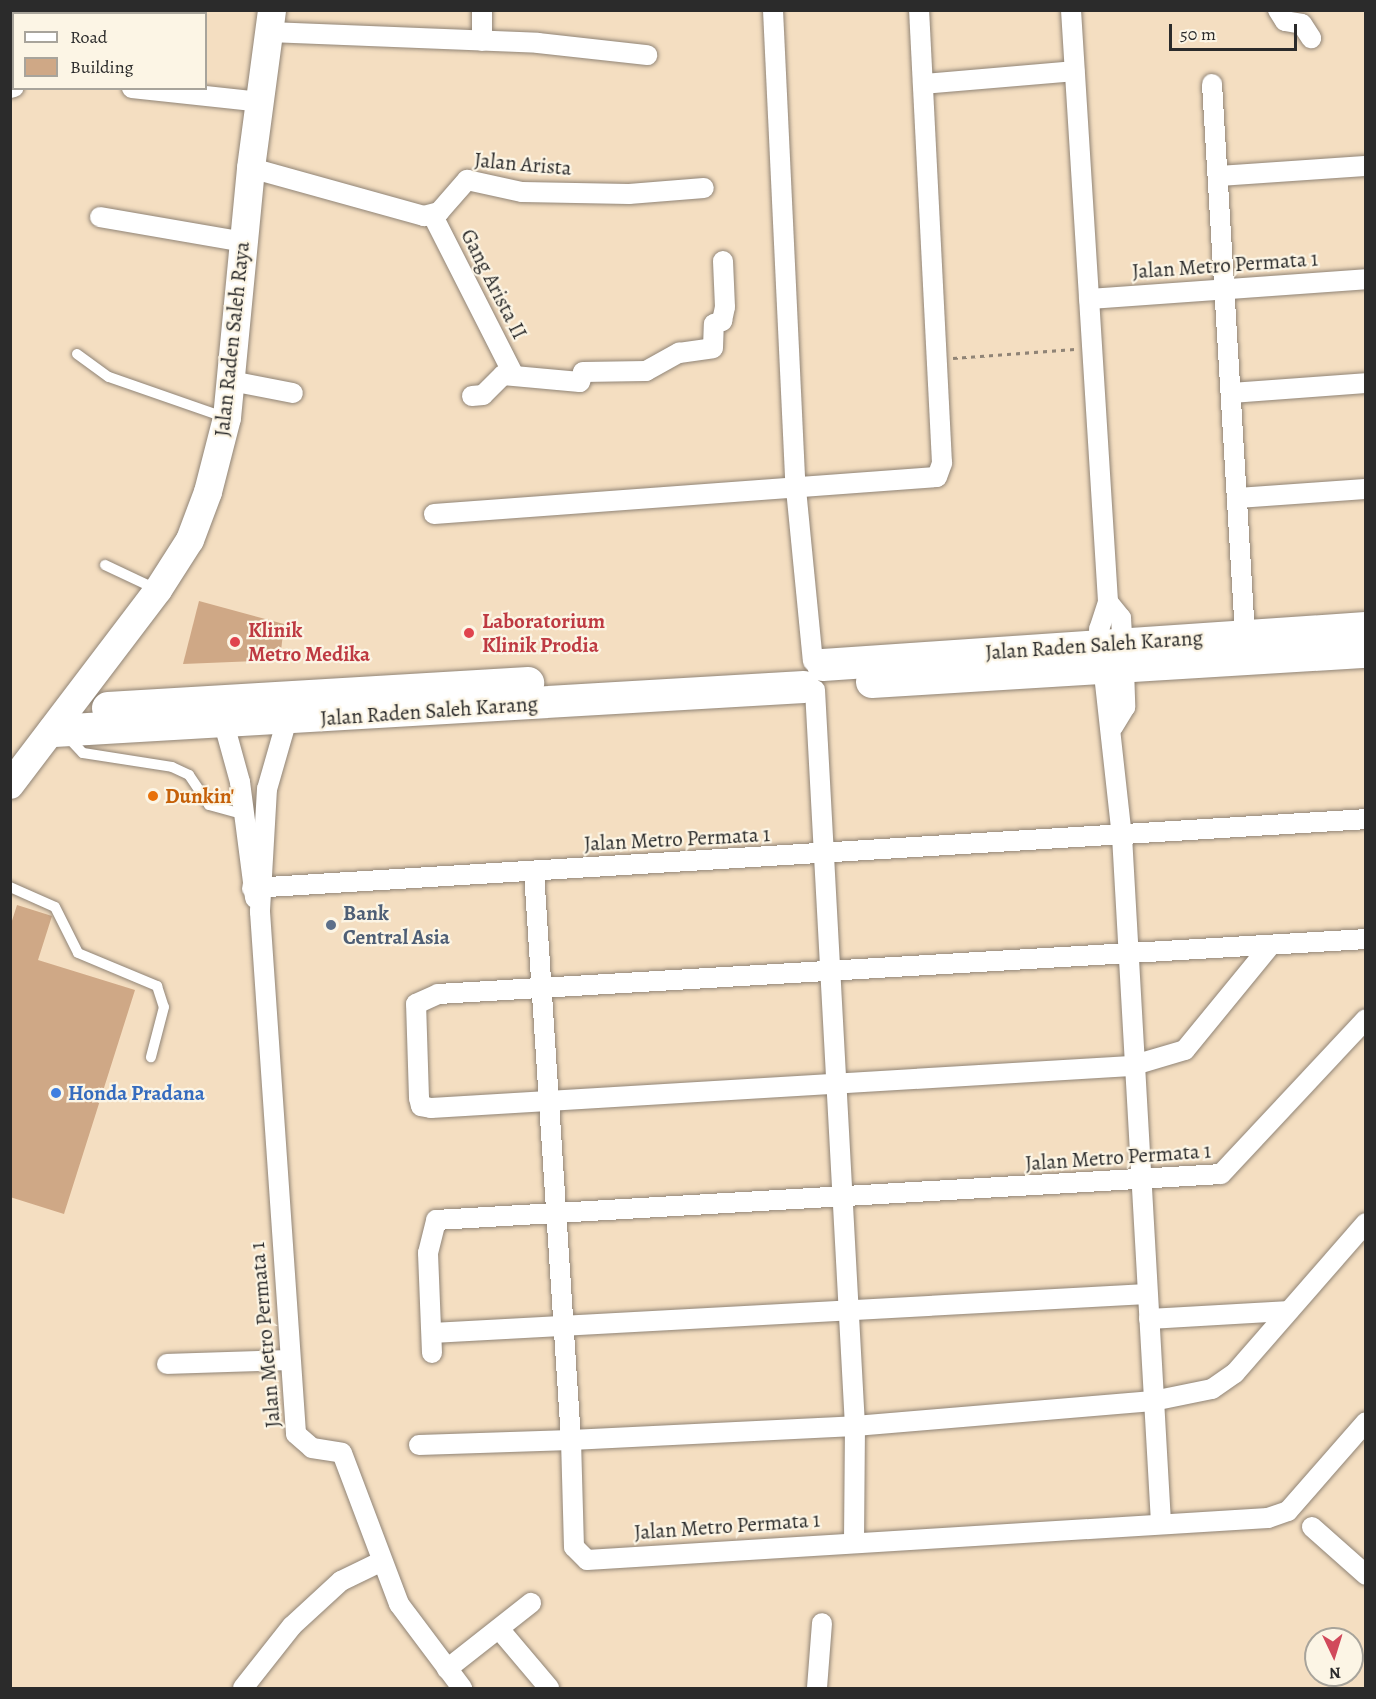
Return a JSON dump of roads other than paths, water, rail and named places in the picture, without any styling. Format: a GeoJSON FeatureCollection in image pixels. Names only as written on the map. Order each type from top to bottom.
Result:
{"type":"FeatureCollection","features":[{"type":"Feature","properties":{"kind":"main road","name":"Jalan Raden Saleh Raya"},"geometry":{"type":"LineString","coordinates":[[10,785],[63,724],[158,590],[190,540],[228,418],[251,168],[271,21]]}},
{"type":"Feature","properties":{"kind":"main road","name":"Jalan Raden Saleh Karang"},"geometry":{"type":"LineString","coordinates":[[1112,657],[1245,635],[1365,628]]}},
{"type":"Feature","properties":{"kind":"main road","name":"Jalan Raden Saleh Karang"},"geometry":{"type":"LineString","coordinates":[[63,724],[1112,657],[1365,652]]}},
{"type":"Feature","properties":{"kind":"street"},"geometry":{"type":"LineString","coordinates":[[482,10],[482,41]]}},
{"type":"Feature","properties":{"kind":"street"},"geometry":{"type":"LineString","coordinates":[[773,10],[796,489],[814,676],[834,1085],[855,1426],[854,1541]]}},
{"type":"Feature","properties":{"kind":"street"},"geometry":{"type":"LineString","coordinates":[[434,514],[937,477],[942,463],[919,10]]}},
{"type":"Feature","properties":{"kind":"street"},"geometry":{"type":"LineString","coordinates":[[1071,10],[1108,602],[1098,621],[1112,657],[1125,707],[1113,727],[1122,836],[1138,1182],[1161,1522]]}},
{"type":"Feature","properties":{"kind":"street"},"geometry":{"type":"LineString","coordinates":[[1278,10],[1285,21],[1302,24],[1311,38]]}},
{"type":"Feature","properties":{"kind":"street"},"geometry":{"type":"LineString","coordinates":[[271,21],[647,55]]}},
{"type":"Feature","properties":{"kind":"street"},"geometry":{"type":"LineString","coordinates":[[923,84],[1074,71]]}},
{"type":"Feature","properties":{"kind":"street"},"geometry":{"type":"LineString","coordinates":[[1212,84],[1245,635]]}},
{"type":"Feature","properties":{"kind":"street"},"geometry":{"type":"LineString","coordinates":[[150,90],[260,102]]}},
{"type":"Feature","properties":{"kind":"street"},"geometry":{"type":"LineString","coordinates":[[1218,176],[1365,166]]}},
{"type":"Feature","properties":{"kind":"street"},"geometry":{"type":"LineString","coordinates":[[251,168],[433,216]]}},
{"type":"Feature","properties":{"kind":"street","name":"Jalan Arista"},"geometry":{"type":"LineString","coordinates":[[433,216],[467,180],[522,192],[629,194],[704,188]]}},
{"type":"Feature","properties":{"kind":"street","name":"Gang Arista II"},"geometry":{"type":"LineString","coordinates":[[433,216],[513,374]]}},
{"type":"Feature","properties":{"kind":"street"},"geometry":{"type":"LineString","coordinates":[[100,217],[244,242]]}},
{"type":"Feature","properties":{"kind":"street"},"geometry":{"type":"LineString","coordinates":[[472,396],[513,374],[580,382],[583,372],[646,371],[679,353],[713,348],[714,324],[722,321],[725,307],[723,261]]}},
{"type":"Feature","properties":{"kind":"street","name":"Jalan Metro Permata 1"},"geometry":{"type":"LineString","coordinates":[[1089,298],[1365,279]]}},
{"type":"Feature","properties":{"kind":"street"},"geometry":{"type":"LineString","coordinates":[[231,381],[293,393]]}},
{"type":"Feature","properties":{"kind":"street"},"geometry":{"type":"LineString","coordinates":[[1231,393],[1365,383]]}},
{"type":"Feature","properties":{"kind":"street"},"geometry":{"type":"LineString","coordinates":[[1237,498],[1365,489]]}},
{"type":"Feature","properties":{"kind":"street","name":"Jalan Metro Permata 1"},"geometry":{"type":"LineString","coordinates":[[258,887],[267,789],[290,709]]}},
{"type":"Feature","properties":{"kind":"street","name":"Jalan Metro Permata 1"},"geometry":{"type":"LineString","coordinates":[[221,713],[258,887],[288,1360],[296,1434],[312,1448],[342,1453],[380,1562],[399,1604],[462,1689]]}},
{"type":"Feature","properties":{"kind":"street","name":"Jalan Metro Permata 1"},"geometry":{"type":"LineString","coordinates":[[258,887],[823,855],[1365,819]]}},
{"type":"Feature","properties":{"kind":"street","name":"Jalan Metro Permata 1"},"geometry":{"type":"LineString","coordinates":[[534,872],[543,986],[548,1102],[566,1326],[574,1547],[582,1558],[1279,1515],[1365,1422]]}},
{"type":"Feature","properties":{"kind":"street"},"geometry":{"type":"LineString","coordinates":[[1270,946],[1185,1050],[1131,1066],[426,1108],[419,1098],[418,1001],[438,994],[543,986],[830,974],[1365,939]]}},
{"type":"Feature","properties":{"kind":"street","name":"Jalan Metro Permata 1"},"geometry":{"type":"LineString","coordinates":[[1147,1294],[566,1326],[432,1343],[428,1253],[436,1220],[1138,1182],[1230,1170],[1365,1019]]}},
{"type":"Feature","properties":{"kind":"street"},"geometry":{"type":"LineString","coordinates":[[419,1445],[855,1426],[1153,1401],[1227,1382],[1365,1222]]}},
{"type":"Feature","properties":{"kind":"street"},"geometry":{"type":"LineString","coordinates":[[1149,1319],[1286,1311]]}},
{"type":"Feature","properties":{"kind":"street"},"geometry":{"type":"LineString","coordinates":[[167,1364],[288,1360]]}},
{"type":"Feature","properties":{"kind":"street"},"geometry":{"type":"LineString","coordinates":[[1312,1527],[1365,1575]]}},
{"type":"Feature","properties":{"kind":"street"},"geometry":{"type":"LineString","coordinates":[[243,1689],[292,1626],[341,1581],[380,1562]]}},
{"type":"Feature","properties":{"kind":"street"},"geometry":{"type":"LineString","coordinates":[[447,1668],[501,1630],[531,1602]]}},
{"type":"Feature","properties":{"kind":"street"},"geometry":{"type":"LineString","coordinates":[[817,1689],[822,1623]]}},
{"type":"Feature","properties":{"kind":"street"},"geometry":{"type":"LineString","coordinates":[[501,1630],[549,1689]]}},
{"type":"Feature","properties":{"kind":"lane"},"geometry":{"type":"LineString","coordinates":[[77,354],[109,377],[228,418]]}},
{"type":"Feature","properties":{"kind":"lane"},"geometry":{"type":"LineString","coordinates":[[105,565],[158,590]]}},
{"type":"Feature","properties":{"kind":"lane"},"geometry":{"type":"LineString","coordinates":[[63,724],[83,753],[172,767],[189,775],[209,805],[243,814]]}},
{"type":"Feature","properties":{"kind":"lane"},"geometry":{"type":"LineString","coordinates":[[10,887],[55,907],[78,953],[157,986],[164,1007],[151,1057]]}},
{"type":"Feature","properties":{"kind":"place","name":"Laboratorium Klinik Prodia"},"geometry":{"type":"Point","coordinates":[469,633]}},
{"type":"Feature","properties":{"kind":"place","name":"Klinik Metro Medika"},"geometry":{"type":"Point","coordinates":[235,642]}},
{"type":"Feature","properties":{"kind":"place","name":"Dunkin'"},"geometry":{"type":"Point","coordinates":[153,796]}},
{"type":"Feature","properties":{"kind":"place","name":"Bank Central Asia"},"geometry":{"type":"Point","coordinates":[331,925]}},
{"type":"Feature","properties":{"kind":"place","name":"Honda Pradana"},"geometry":{"type":"Point","coordinates":[56,1093]}}]}
